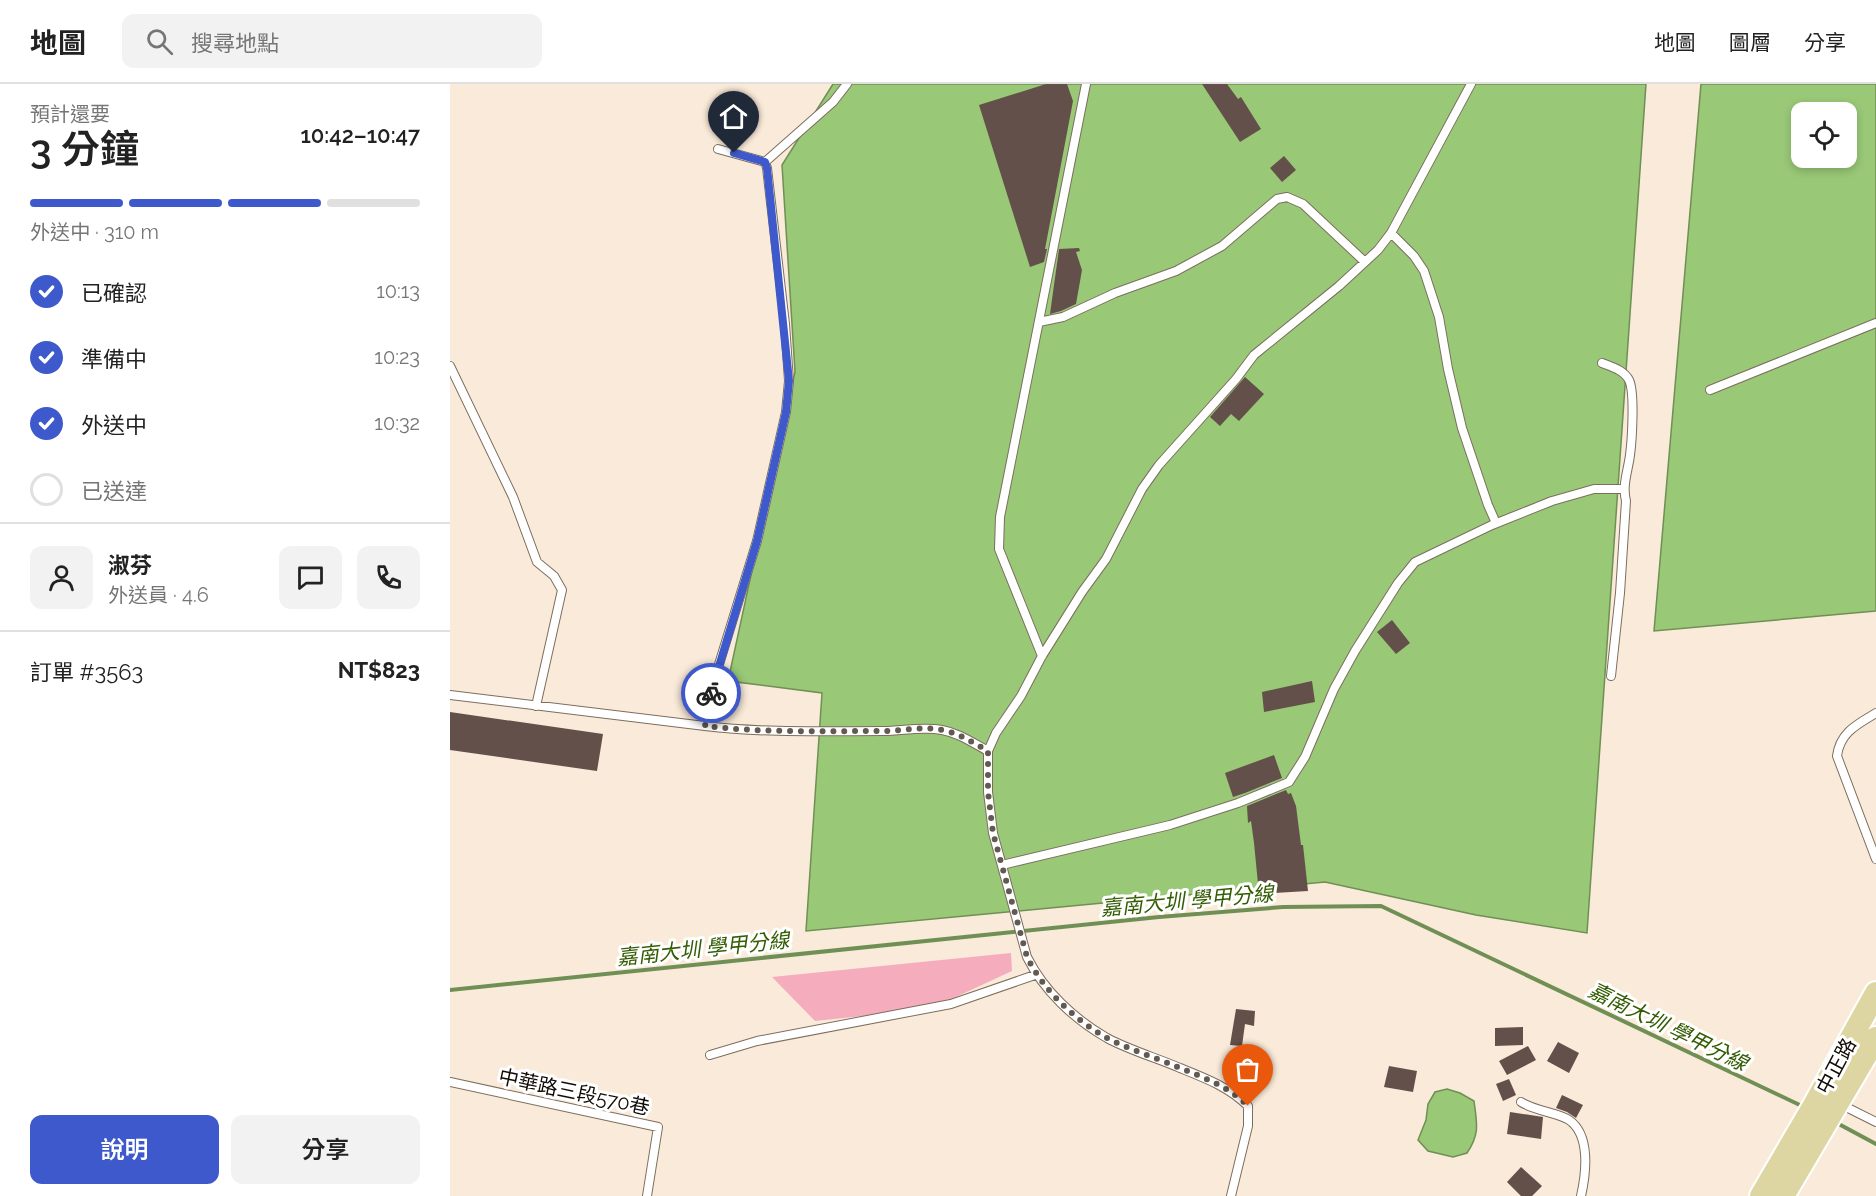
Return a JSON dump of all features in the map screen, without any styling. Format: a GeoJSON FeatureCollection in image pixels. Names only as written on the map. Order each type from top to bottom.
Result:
{"type":"FeatureCollection","features":[{"type":"Feature","properties":{"kind":"main road","name":"中正路"},"geometry":{"type":"LineString","coordinates":[[1783,1196],[1876,993]]}},
{"type":"Feature","properties":{"kind":"main road","name":"中正路"},"geometry":{"type":"LineString","coordinates":[[1761,1196],[1876,1038]]}},
{"type":"Feature","properties":{"kind":"lane"},"geometry":{"type":"LineString","coordinates":[[765,162],[832,102],[846,84]]}},
{"type":"Feature","properties":{"kind":"lane"},"geometry":{"type":"LineString","coordinates":[[1042,656],[999,549],[1000,517],[1086,84]]}},
{"type":"Feature","properties":{"kind":"lane"},"geometry":{"type":"LineString","coordinates":[[1231,1196],[1248,1126],[1248,1106],[1237,1095],[1216,1083],[1108,1038],[1065,1008],[1035,975],[1021,937],[993,833],[988,792],[988,751],[996,733],[1021,696],[1042,656],[1082,592],[1106,559],[1142,489],[1159,465],[1236,379],[1254,355],[1339,286],[1378,250],[1391,233],[1471,84]]}},
{"type":"Feature","properties":{"kind":"lane"},"geometry":{"type":"LineString","coordinates":[[718,148],[765,162]]}},
{"type":"Feature","properties":{"kind":"lane"},"geometry":{"type":"LineString","coordinates":[[705,726],[712,687],[757,541],[786,412],[789,381],[765,162]]}},
{"type":"Feature","properties":{"kind":"lane"},"geometry":{"type":"LineString","coordinates":[[1039,322],[1063,317],[1115,293],[1176,271],[1222,246],[1277,200],[1287,197],[1303,204],[1365,262]]}},
{"type":"Feature","properties":{"kind":"lane"},"geometry":{"type":"LineString","coordinates":[[1391,233],[1414,256],[1424,271],[1438,317],[1462,428],[1496,523]]}},
{"type":"Feature","properties":{"kind":"lane"},"geometry":{"type":"LineString","coordinates":[[1710,390],[1876,323]]}},
{"type":"Feature","properties":{"kind":"lane"},"geometry":{"type":"LineString","coordinates":[[1602,363],[1621,370],[1629,380],[1632,393],[1630,454],[1623,489],[1626,501],[1620,592],[1611,676]]}},
{"type":"Feature","properties":{"kind":"lane"},"geometry":{"type":"LineString","coordinates":[[450,366],[513,497],[537,562],[555,576],[562,590],[536,706]]}},
{"type":"Feature","properties":{"kind":"lane"},"geometry":{"type":"LineString","coordinates":[[1002,865],[1170,825],[1238,803],[1289,782],[1305,757],[1339,680],[1355,651],[1398,583],[1415,562],[1496,523],[1552,501],[1593,489],[1623,489]]}},
{"type":"Feature","properties":{"kind":"lane"},"geometry":{"type":"LineString","coordinates":[[450,695],[729,729],[887,731],[917,728],[942,730],[959,735],[988,751]]}},
{"type":"Feature","properties":{"kind":"lane"},"geometry":{"type":"LineString","coordinates":[[1876,713],[1848,731],[1838,747],[1837,756],[1876,859]]}},
{"type":"Feature","properties":{"kind":"lane"},"geometry":{"type":"LineString","coordinates":[[710,1055],[757,1041],[951,1004],[1035,975]]}},
{"type":"Feature","properties":{"kind":"lane","name":"中華路三段570巷"},"geometry":{"type":"LineString","coordinates":[[450,1082],[658,1127],[647,1196]]}},
{"type":"Feature","properties":{"kind":"lane"},"geometry":{"type":"LineString","coordinates":[[1521,1102],[1531,1108],[1568,1119],[1580,1131],[1584,1152],[1584,1182],[1581,1196]]}},
{"type":"Feature","properties":{"kind":"lane"},"geometry":{"type":"LineString","coordinates":[[1822,1114],[1876,1122]]}},
{"type":"Feature","properties":{"kind":"shaded area"},"geometry":{"type":"Polygon","coordinates":[[[833,84],[1646,84],[1587,933],[1476,915],[1325,882],[806,931],[822,693],[728,681],[795,372],[782,165],[833,84]]]}},
{"type":"Feature","properties":{"kind":"shaded area"},"geometry":{"type":"Polygon","coordinates":[[[1701,84],[1876,84],[1876,611],[1654,631],[1701,84]]]}},
{"type":"Feature","properties":{"kind":"shaded area"},"geometry":{"type":"Polygon","coordinates":[[[1011,953],[1012,971],[930,1009],[815,1021],[772,977],[1011,953]]]}},
{"type":"Feature","properties":{"kind":"shaded area"},"geometry":{"type":"Polygon","coordinates":[[[1447,1089],[1474,1101],[1476,1116],[1476,1134],[1471,1146],[1467,1153],[1453,1157],[1428,1151],[1418,1140],[1426,1120],[1428,1104],[1435,1092],[1447,1089]]]}},
{"type":"Feature","properties":{"kind":"building"},"geometry":{"type":"Polygon","coordinates":[[[1046,84],[1067,84],[1073,101],[1044,262],[1030,267],[979,105],[1046,84]]]}},
{"type":"Feature","properties":{"kind":"building"},"geometry":{"type":"Polygon","coordinates":[[[1202,84],[1227,84],[1238,99],[1241,97],[1261,129],[1240,142],[1202,84]]]}},
{"type":"Feature","properties":{"kind":"building"},"geometry":{"type":"Polygon","coordinates":[[[1284,156],[1296,170],[1282,182],[1270,168],[1284,156]]]}},
{"type":"Feature","properties":{"kind":"building"},"geometry":{"type":"Polygon","coordinates":[[[1079,248],[1080,251],[1076,252],[1082,270],[1076,304],[1050,314],[1059,249],[1079,248]]]}},
{"type":"Feature","properties":{"kind":"building"},"geometry":{"type":"Polygon","coordinates":[[[1245,377],[1264,394],[1239,421],[1231,414],[1220,426],[1210,417],[1245,377]]]}},
{"type":"Feature","properties":{"kind":"building"},"geometry":{"type":"Polygon","coordinates":[[[1392,620],[1410,643],[1396,654],[1377,632],[1392,620]]]}},
{"type":"Feature","properties":{"kind":"building"},"geometry":{"type":"Polygon","coordinates":[[[1312,681],[1315,702],[1264,712],[1262,692],[1312,681]]]}},
{"type":"Feature","properties":{"kind":"building"},"geometry":{"type":"Polygon","coordinates":[[[450,712],[603,734],[597,771],[450,750],[450,712]]]}},
{"type":"Feature","properties":{"kind":"building"},"geometry":{"type":"Polygon","coordinates":[[[1274,755],[1282,778],[1233,797],[1225,773],[1274,755]]]}},
{"type":"Feature","properties":{"kind":"building"},"geometry":{"type":"Polygon","coordinates":[[[1286,790],[1288,794],[1291,793],[1296,806],[1308,891],[1259,894],[1251,821],[1248,823],[1247,806],[1286,790]]]}},
{"type":"Feature","properties":{"kind":"building"},"geometry":{"type":"Polygon","coordinates":[[[1236,1009],[1255,1011],[1254,1026],[1245,1024],[1242,1046],[1230,1045],[1236,1009]]]}},
{"type":"Feature","properties":{"kind":"building"},"geometry":{"type":"Polygon","coordinates":[[[1523,1027],[1523,1045],[1495,1046],[1495,1028],[1523,1027]]]}},
{"type":"Feature","properties":{"kind":"building"},"geometry":{"type":"Polygon","coordinates":[[[1558,1042],[1579,1053],[1569,1073],[1547,1061],[1558,1042]]]}},
{"type":"Feature","properties":{"kind":"building"},"geometry":{"type":"Polygon","coordinates":[[[1528,1046],[1536,1060],[1507,1075],[1499,1061],[1528,1046]]]}},
{"type":"Feature","properties":{"kind":"building"},"geometry":{"type":"Polygon","coordinates":[[[1254,1049],[1265,1068],[1241,1083],[1229,1064],[1254,1049]]]}},
{"type":"Feature","properties":{"kind":"building"},"geometry":{"type":"Polygon","coordinates":[[[1389,1066],[1417,1071],[1413,1092],[1384,1087],[1389,1066]]]}},
{"type":"Feature","properties":{"kind":"building"},"geometry":{"type":"Polygon","coordinates":[[[1509,1079],[1516,1095],[1503,1101],[1496,1084],[1509,1079]]]}},
{"type":"Feature","properties":{"kind":"building"},"geometry":{"type":"Polygon","coordinates":[[[1562,1095],[1583,1105],[1576,1118],[1556,1108],[1562,1095]]]}},
{"type":"Feature","properties":{"kind":"building"},"geometry":{"type":"Polygon","coordinates":[[[1510,1112],[1543,1117],[1541,1139],[1507,1134],[1510,1112]]]}},
{"type":"Feature","properties":{"kind":"building"},"geometry":{"type":"Polygon","coordinates":[[[1521,1167],[1542,1186],[1532,1196],[1521,1196],[1507,1182],[1521,1167]]]}},
{"type":"Feature","properties":{"kind":"waterway","name":"嘉南大圳 學甲分線"},"geometry":{"type":"LineString","coordinates":[[450,990],[1159,917],[1283,907],[1381,906],[1804,1107]]}},
{"type":"Feature","properties":{"kind":"waterway","name":"嘉南大圳 學甲分線"},"geometry":{"type":"LineString","coordinates":[[1835,1122],[1876,1144]]}},
{"type":"Feature","properties":{"kind":"way so far"},"geometry":{"type":"LineString","coordinates":[[711,693],[705,726],[729,729],[806,731],[887,731],[917,728],[942,730],[959,735],[988,751],[988,792],[993,833],[1027,957],[1035,975],[1065,1008],[1108,1038],[1216,1083],[1237,1095],[1248,1106]]}},
{"type":"Feature","properties":{"kind":"route"},"geometry":{"type":"LineString","coordinates":[[711,693],[757,541],[786,412],[789,381],[767,168],[765,162],[734,153]]}}]}
